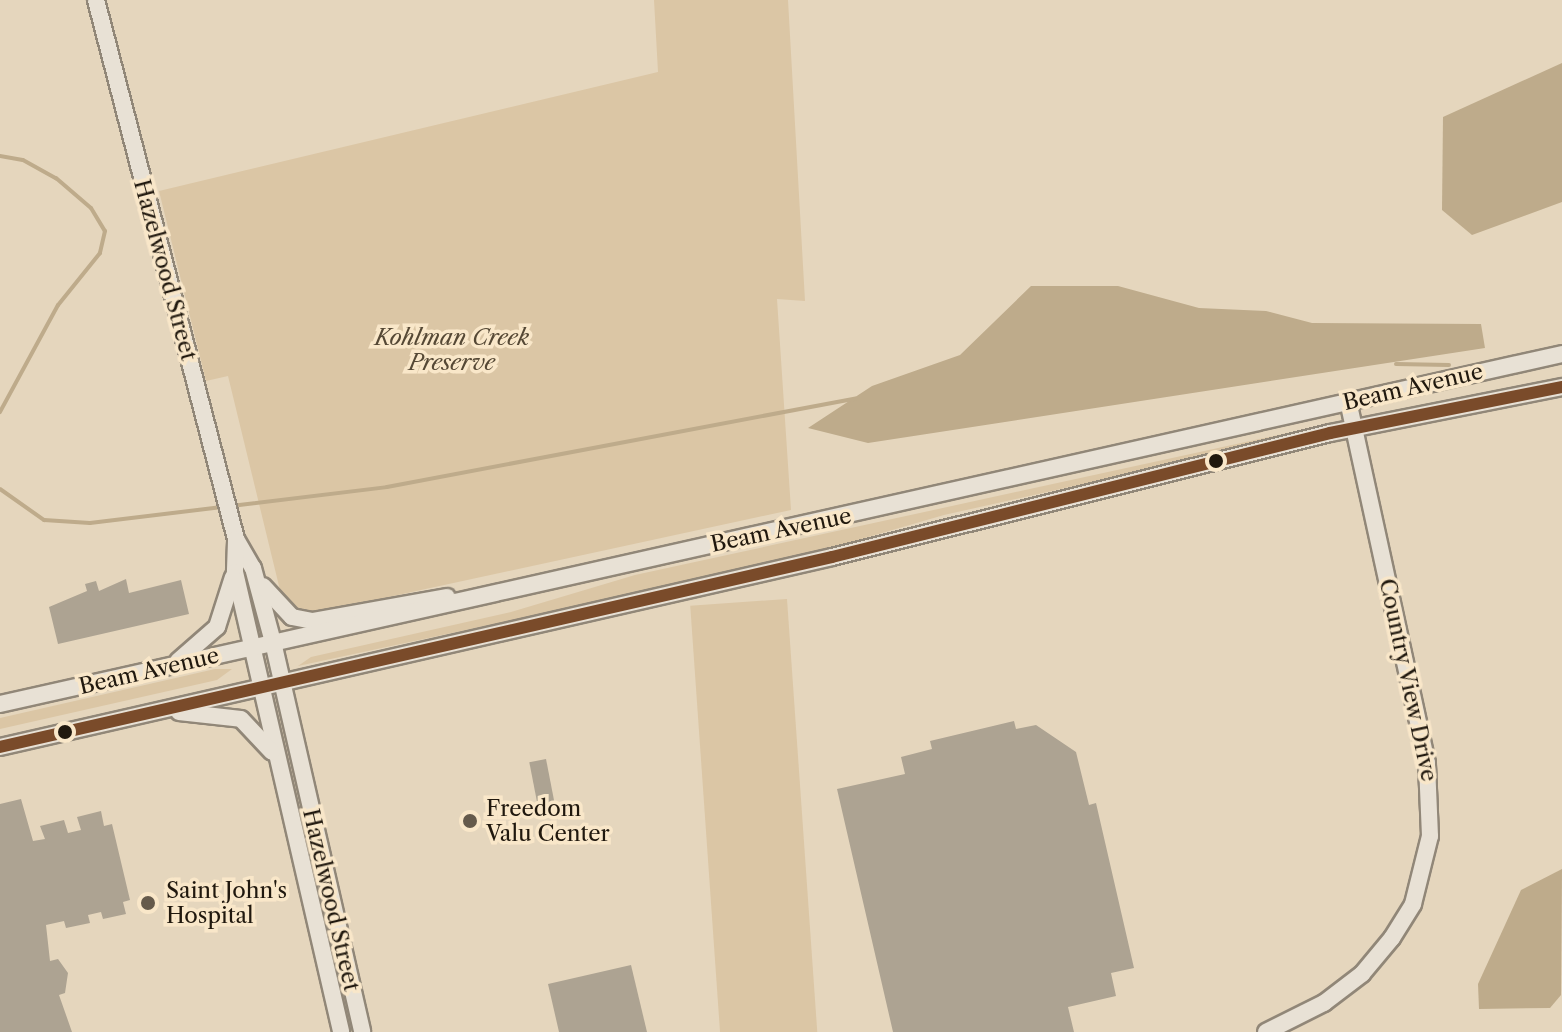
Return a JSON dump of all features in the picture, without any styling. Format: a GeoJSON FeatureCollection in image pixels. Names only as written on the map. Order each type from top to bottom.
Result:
{"type":"FeatureCollection","features":[{"type":"Feature","properties":{"kind":"street","name":"Hazelwood Street"},"geometry":{"type":"LineString","coordinates":[[96,0],[236,539],[253,568],[273,642],[362,1032]]}},
{"type":"Feature","properties":{"kind":"street","name":"Beam Avenue"},"geometry":{"type":"LineString","coordinates":[[0,704],[1562,354]]}},
{"type":"Feature","properties":{"kind":"street","name":"Beam Avenue"},"geometry":{"type":"LineString","coordinates":[[0,747],[1354,429],[1562,387]]}},
{"type":"Feature","properties":{"kind":"street","name":"Country View Drive"},"geometry":{"type":"LineString","coordinates":[[1266,1032],[1362,974],[1392,938],[1413,904],[1430,836],[1427,763],[1348,402]]}},
{"type":"Feature","properties":{"kind":"street","name":"Hazelwood Street"},"geometry":{"type":"LineString","coordinates":[[236,539],[235,572],[274,756],[341,1032]]}},
{"type":"Feature","properties":{"kind":"street"},"geometry":{"type":"LineString","coordinates":[[253,568],[273,603],[313,621],[425,597],[472,598]]}},
{"type":"Feature","properties":{"kind":"street"},"geometry":{"type":"LineString","coordinates":[[171,666],[217,627],[235,572]]}},
{"type":"Feature","properties":{"kind":"street"},"geometry":{"type":"LineString","coordinates":[[153,713],[230,715],[255,729],[274,756]]}},
{"type":"Feature","properties":{"kind":"green space","name":"Kohlman Creek Preserve"},"geometry":{"type":"Polygon","coordinates":[[[654,0],[788,0],[805,301],[777,299],[791,510],[287,619],[228,376],[206,381],[159,191],[658,72],[654,0]]]}},
{"type":"Feature","properties":{"kind":"green space"},"geometry":{"type":"Polygon","coordinates":[[[1301,430],[1302,435],[944,515],[779,563],[298,666],[311,657],[511,612],[635,575],[1301,430]]]}},
{"type":"Feature","properties":{"kind":"green space"},"geometry":{"type":"Polygon","coordinates":[[[787,599],[817,1032],[720,1032],[690,606],[787,599]]]}},
{"type":"Feature","properties":{"kind":"green space"},"geometry":{"type":"Polygon","coordinates":[[[215,669],[232,669],[217,680],[0,729],[0,718],[215,669]]]}},
{"type":"Feature","properties":{"kind":"shaded area"},"geometry":{"type":"Polygon","coordinates":[[[1562,63],[1562,202],[1472,235],[1442,210],[1443,117],[1562,63]]]}},
{"type":"Feature","properties":{"kind":"shaded area"},"geometry":{"type":"Polygon","coordinates":[[[1031,286],[1118,286],[1199,308],[1266,311],[1312,323],[1481,324],[1485,348],[868,443],[808,428],[872,386],[960,355],[1031,286]]]}},
{"type":"Feature","properties":{"kind":"shaded area"},"geometry":{"type":"Polygon","coordinates":[[[1562,869],[1561,995],[1550,1008],[1479,1009],[1478,984],[1521,890],[1562,869]]]}},
{"type":"Feature","properties":{"kind":"building"},"geometry":{"type":"Polygon","coordinates":[[[126,579],[129,593],[181,580],[189,614],[58,644],[49,607],[87,591],[85,584],[96,581],[99,591],[126,579]]]}},
{"type":"Feature","properties":{"kind":"building"},"geometry":{"type":"Polygon","coordinates":[[[1014,721],[1016,729],[1036,725],[1076,752],[1089,805],[1096,803],[1134,968],[1111,973],[1116,996],[1068,1007],[1074,1032],[893,1032],[837,789],[905,774],[901,757],[932,749],[930,741],[1014,721]]]}},
{"type":"Feature","properties":{"kind":"building"},"geometry":{"type":"Polygon","coordinates":[[[546,759],[556,812],[540,815],[529,762],[546,759]]]}},
{"type":"Feature","properties":{"kind":"building","name":"Saint John's Hospital"},"geometry":{"type":"Polygon","coordinates":[[[21,799],[33,841],[45,839],[40,826],[64,820],[68,833],[81,830],[77,817],[101,811],[104,826],[112,824],[130,900],[123,902],[126,914],[103,919],[101,912],[88,915],[90,923],[66,928],[64,921],[46,925],[50,961],[58,959],[68,973],[65,993],[59,995],[72,1032],[0,1032],[0,804],[21,799]]]}},
{"type":"Feature","properties":{"kind":"building"},"geometry":{"type":"Polygon","coordinates":[[[631,965],[647,1032],[559,1032],[548,984],[631,965]]]}},
{"type":"Feature","properties":{"kind":"waterway"},"geometry":{"type":"LineString","coordinates":[[0,156],[23,160],[56,178],[91,208],[105,231],[100,253],[58,305],[0,412]]}},
{"type":"Feature","properties":{"kind":"waterway"},"geometry":{"type":"LineString","coordinates":[[1396,364],[1449,365]]}},
{"type":"Feature","properties":{"kind":"waterway"},"geometry":{"type":"LineString","coordinates":[[231,506],[387,487],[856,398]]}},
{"type":"Feature","properties":{"kind":"waterway"},"geometry":{"type":"LineString","coordinates":[[0,489],[44,520],[90,523],[222,507]]}},
{"type":"Feature","properties":{"kind":"transit line"},"geometry":{"type":"LineString","coordinates":[[0,747],[832,557],[1330,433],[1562,387]]}},
{"type":"Feature","properties":{"kind":"place","name":"Freedom Valu Center"},"geometry":{"type":"Point","coordinates":[470,821]}},
{"type":"Feature","properties":{"kind":"place","name":"Saint John's Hospital"},"geometry":{"type":"Point","coordinates":[148,903]}}]}
